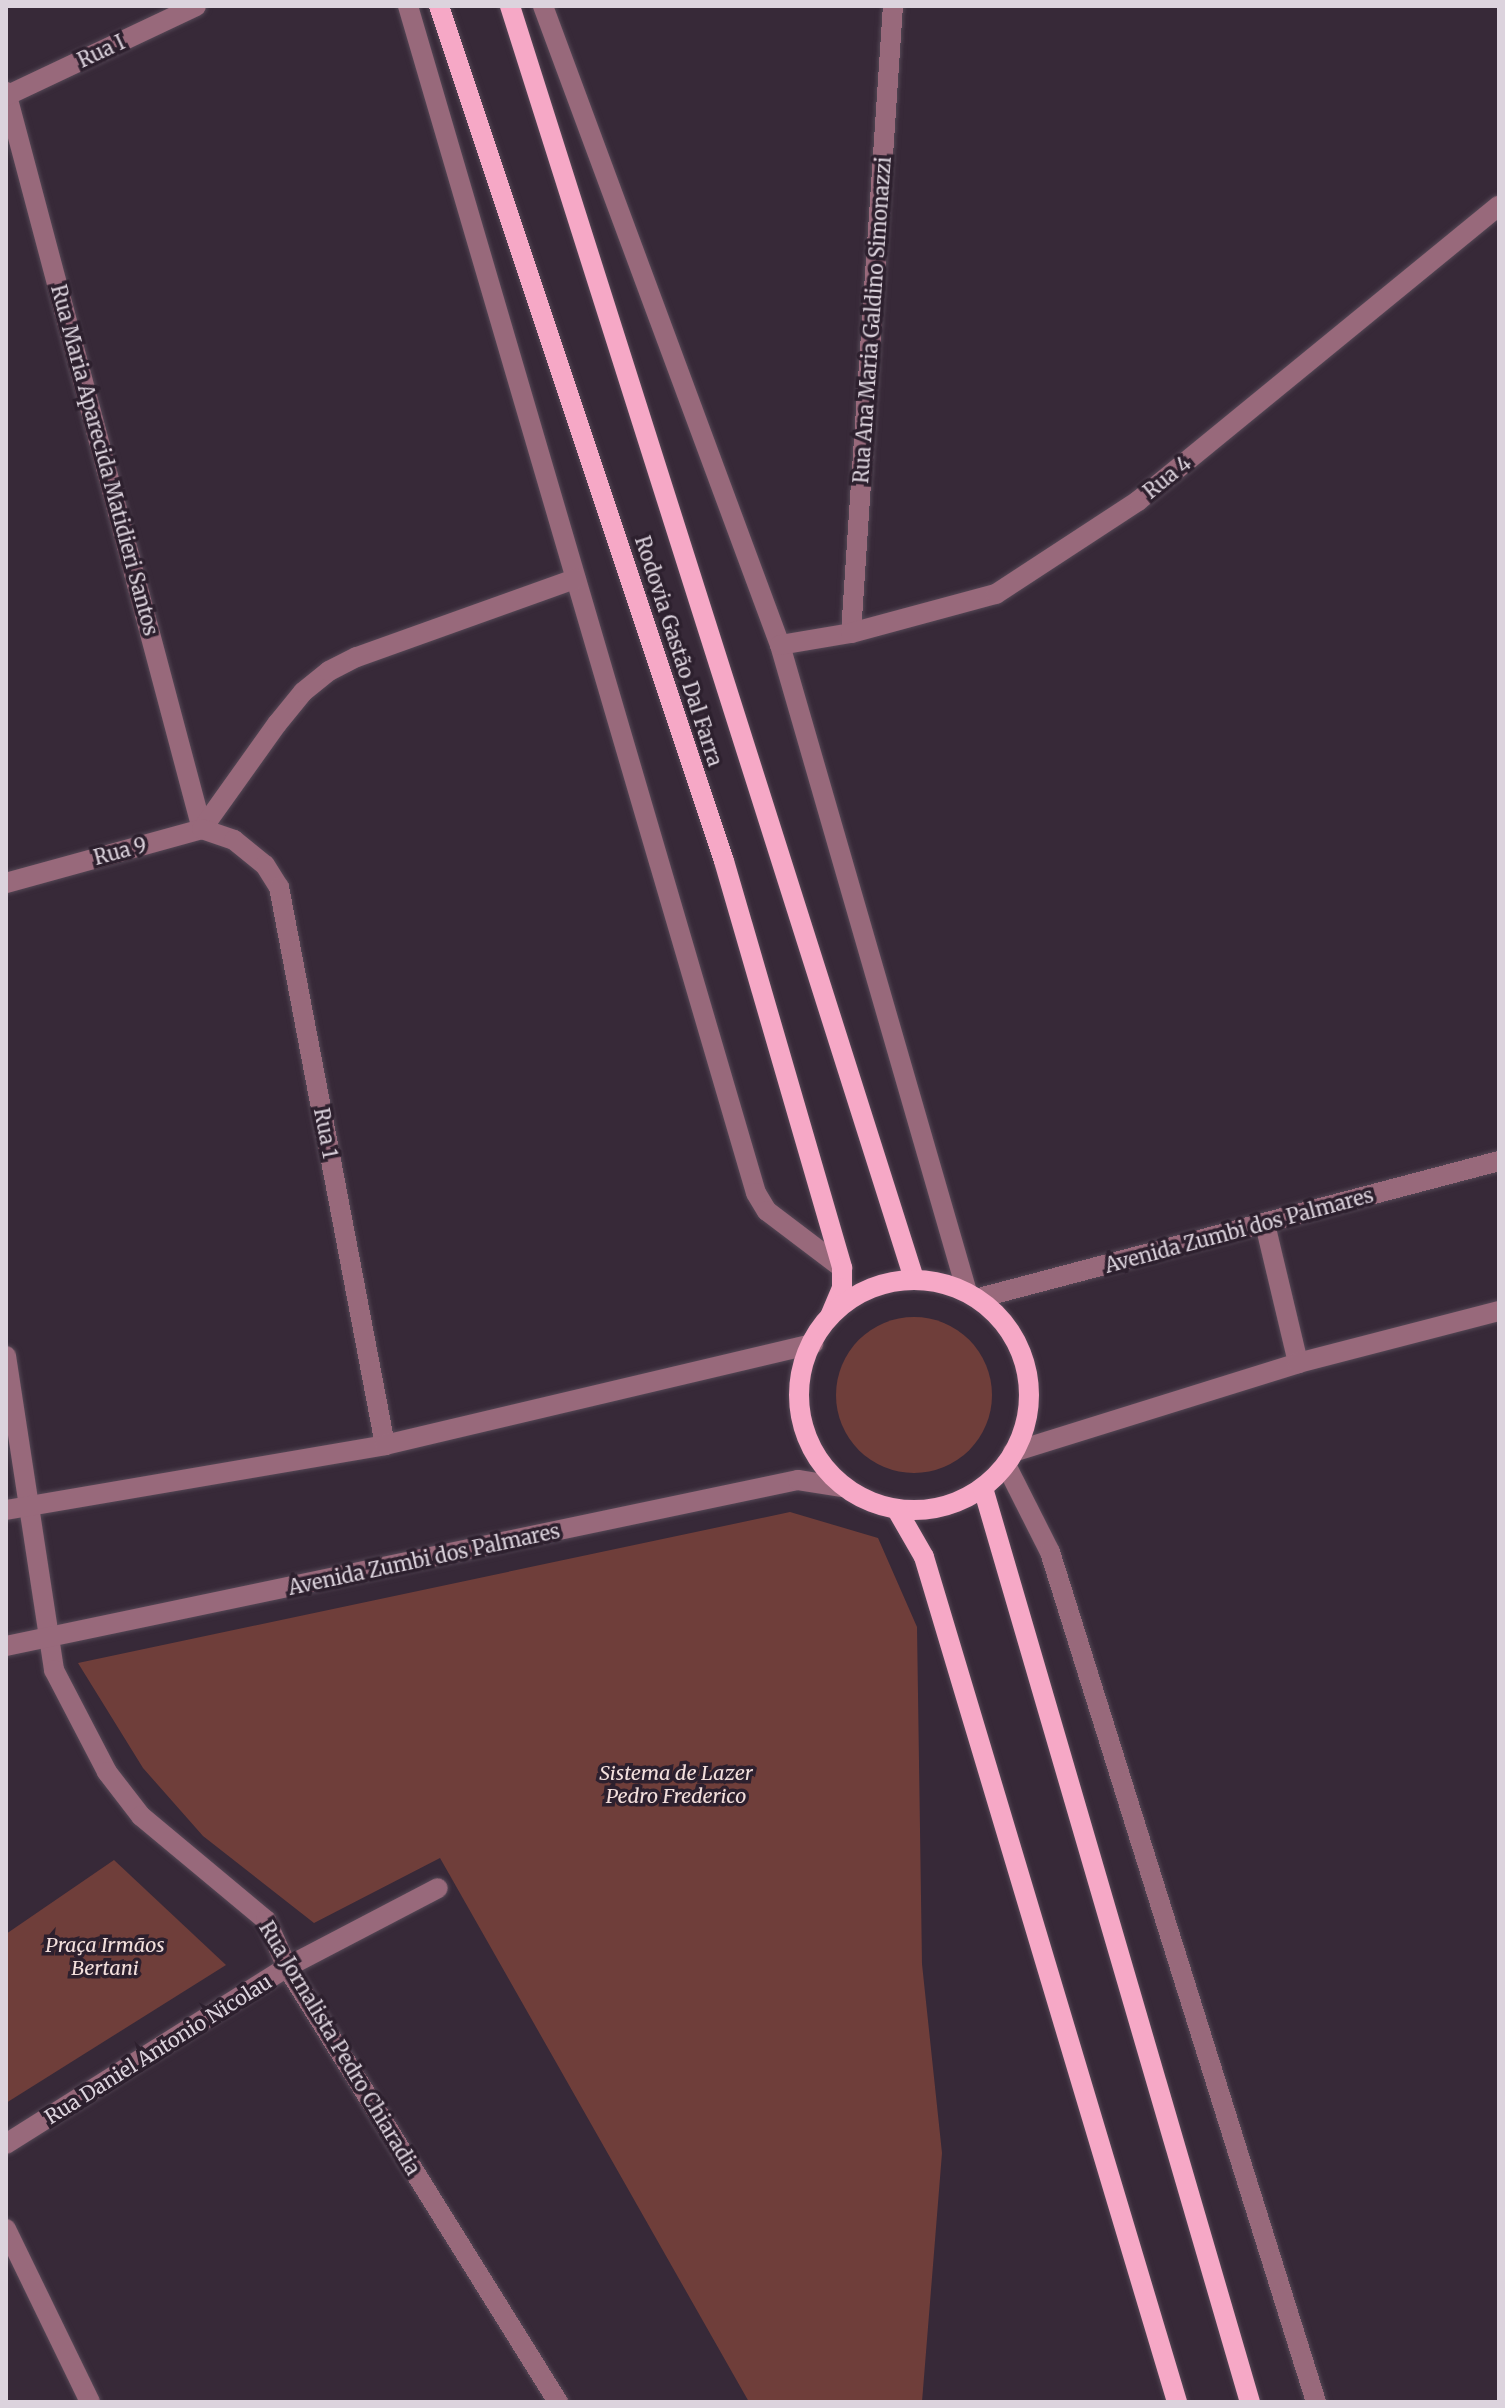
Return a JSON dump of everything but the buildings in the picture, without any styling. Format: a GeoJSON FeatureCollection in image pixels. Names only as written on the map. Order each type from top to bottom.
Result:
{"type":"FeatureCollection","features":[{"type":"Feature","properties":{"kind":"main road","name":"Rodovia Gastão Dal Farra"},"geometry":{"type":"LineString","coordinates":[[439,6],[724,861],[842,1268],[842,1288],[830,1316]]}},
{"type":"Feature","properties":{"kind":"main road","name":"Rodovia Gastão Dal Farra"},"geometry":{"type":"LineString","coordinates":[[510,6],[914,1279]]}},
{"type":"Feature","properties":{"kind":"main road"},"geometry":{"type":"LineString","coordinates":[[914,1279],[941,1283],[973,1295],[1009,1330],[1022,1355],[1029,1383],[1028,1411],[1010,1459],[983,1488],[942,1507],[897,1510],[868,1502],[842,1487],[821,1465],[805,1437],[798,1405],[800,1373],[830,1316],[855,1296],[885,1283],[914,1279]]}},
{"type":"Feature","properties":{"kind":"main road"},"geometry":{"type":"LineString","coordinates":[[983,1488],[1250,2402]]}},
{"type":"Feature","properties":{"kind":"main road"},"geometry":{"type":"LineString","coordinates":[[897,1510],[924,1557],[1177,2402]]}},
{"type":"Feature","properties":{"kind":"street","name":"Rua I"},"geometry":{"type":"LineString","coordinates":[[7,94],[196,6]]}},
{"type":"Feature","properties":{"kind":"street"},"geometry":{"type":"LineString","coordinates":[[408,6],[756,1193],[767,1211],[842,1268]]}},
{"type":"Feature","properties":{"kind":"street"},"geometry":{"type":"LineString","coordinates":[[543,6],[780,645],[973,1295]]}},
{"type":"Feature","properties":{"kind":"street","name":"Rua Ana Maria Galdino Simonazzi"},"geometry":{"type":"LineString","coordinates":[[851,633],[893,6]]}},
{"type":"Feature","properties":{"kind":"street","name":"Rua Maria Aparecida Matidieri Santos"},"geometry":{"type":"LineString","coordinates":[[7,94],[202,829]]}},
{"type":"Feature","properties":{"kind":"street","name":"Rua 4"},"geometry":{"type":"LineString","coordinates":[[780,645],[851,633],[996,594],[1125,509],[1499,206]]}},
{"type":"Feature","properties":{"kind":"street"},"geometry":{"type":"LineString","coordinates":[[202,829],[277,724],[303,692],[329,671],[357,657],[575,579]]}},
{"type":"Feature","properties":{"kind":"street","name":"Rua 1"},"geometry":{"type":"LineString","coordinates":[[202,829],[234,840],[265,865],[279,887],[385,1445]]}},
{"type":"Feature","properties":{"kind":"street","name":"Rua 9"},"geometry":{"type":"LineString","coordinates":[[6,883],[202,829]]}},
{"type":"Feature","properties":{"kind":"street","name":"Avenida Zumbi dos Palmares"},"geometry":{"type":"LineString","coordinates":[[973,1295],[1265,1224],[1499,1161]]}},
{"type":"Feature","properties":{"kind":"street"},"geometry":{"type":"LineString","coordinates":[[1265,1224],[1298,1363]]}},
{"type":"Feature","properties":{"kind":"street"},"geometry":{"type":"LineString","coordinates":[[1316,2402],[1050,1552],[1010,1459],[1298,1363],[1499,1311]]}},
{"type":"Feature","properties":{"kind":"street"},"geometry":{"type":"LineString","coordinates":[[6,1510],[385,1445],[813,1344]]}},
{"type":"Feature","properties":{"kind":"street","name":"Rua Jornalista Pedro Chiaradia"},"geometry":{"type":"LineString","coordinates":[[6,1356],[54,1670],[107,1772],[141,1816],[266,1920],[287,1967],[558,2402]]}},
{"type":"Feature","properties":{"kind":"street","name":"Avenida Zumbi dos Palmares"},"geometry":{"type":"LineString","coordinates":[[6,1646],[798,1480],[842,1487]]}},
{"type":"Feature","properties":{"kind":"street","name":"Rua Daniel Antonio Nicolau"},"geometry":{"type":"LineString","coordinates":[[6,2144],[287,1967],[438,1888]]}},
{"type":"Feature","properties":{"kind":"street"},"geometry":{"type":"LineString","coordinates":[[6,2229],[90,2402]]}},
{"type":"Feature","properties":{"kind":"green space"},"geometry":{"type":"Polygon","coordinates":[[[914,1317],[944,1323],[969,1340],[986,1365],[992,1395],[986,1425],[969,1450],[944,1467],[914,1473],[884,1467],[859,1450],[842,1425],[836,1395],[842,1365],[859,1340],[884,1323],[914,1317]]]}},
{"type":"Feature","properties":{"kind":"green space","name":"Sistema de Lazer Pedro Frederico"},"geometry":{"type":"Polygon","coordinates":[[[790,1512],[878,1538],[917,1627],[922,1964],[942,2153],[922,2402],[749,2402],[440,1858],[314,1923],[203,1836],[143,1768],[78,1663],[790,1512]]]}},
{"type":"Feature","properties":{"kind":"green space","name":"Praça Irmãos Bertani"},"geometry":{"type":"Polygon","coordinates":[[[114,1860],[226,1965],[6,2103],[6,1934],[114,1860]]]}}]}
